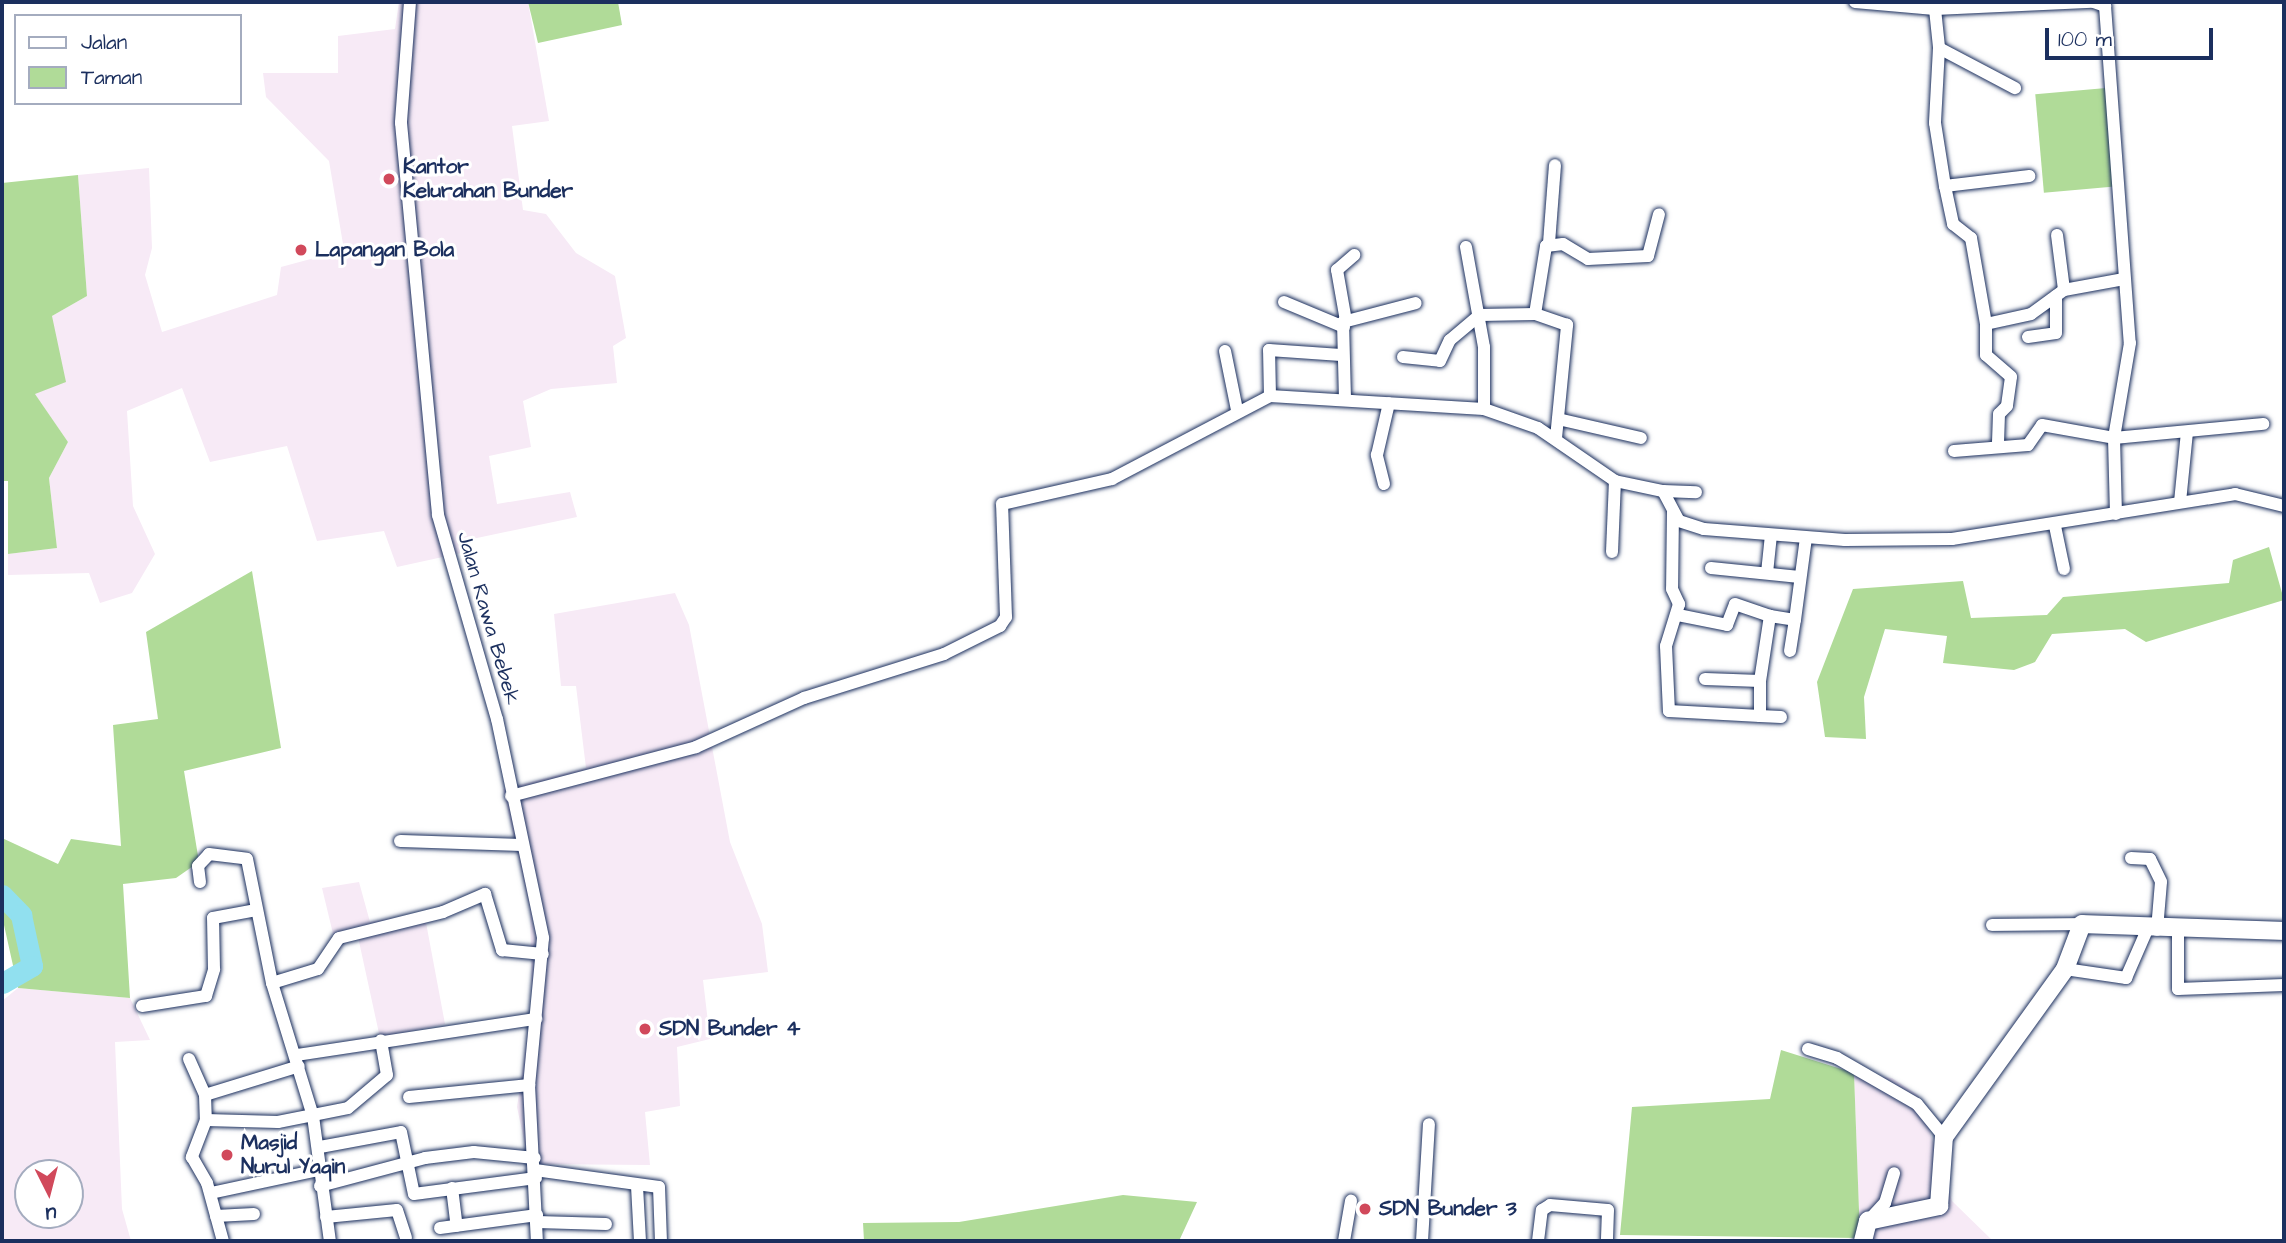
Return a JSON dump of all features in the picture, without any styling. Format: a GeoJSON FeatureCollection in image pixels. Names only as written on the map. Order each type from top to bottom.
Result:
{"type":"FeatureCollection","features":[{"type":"Feature","properties":{"kind":"street","name":"Jalan Rawa Bebek"},"geometry":{"type":"LineString","coordinates":[[410,2],[401,123],[433,474],[523,845],[543,954],[530,1085],[537,1241]]}},
{"type":"Feature","properties":{"kind":"street"},"geometry":{"type":"LineString","coordinates":[[1855,2],[1936,9],[1954,5],[2093,2],[2105,6],[2130,343],[2114,438],[2116,514]]}},
{"type":"Feature","properties":{"kind":"street"},"geometry":{"type":"LineString","coordinates":[[1936,9],[1939,48],[1935,123],[1945,186],[1953,224],[1971,238],[1986,324],[1986,355],[2011,377],[2007,406],[1998,414],[1998,446]]}},
{"type":"Feature","properties":{"kind":"street"},"geometry":{"type":"LineString","coordinates":[[1939,48],[1979,75],[2015,88]]}},
{"type":"Feature","properties":{"kind":"street"},"geometry":{"type":"LineString","coordinates":[[1535,314],[1549,243],[1555,165]]}},
{"type":"Feature","properties":{"kind":"street"},"geometry":{"type":"LineString","coordinates":[[1945,186],[2029,176]]}},
{"type":"Feature","properties":{"kind":"street"},"geometry":{"type":"LineString","coordinates":[[1549,243],[1588,259],[1648,256],[1659,214]]}},
{"type":"Feature","properties":{"kind":"street"},"geometry":{"type":"LineString","coordinates":[[2028,337],[2056,333],[2060,293],[2057,235]]}},
{"type":"Feature","properties":{"kind":"street"},"geometry":{"type":"LineString","coordinates":[[1466,247],[1480,315],[1484,409]]}},
{"type":"Feature","properties":{"kind":"street"},"geometry":{"type":"LineString","coordinates":[[1345,399],[1341,355],[1345,324],[1337,270],[1354,255]]}},
{"type":"Feature","properties":{"kind":"street"},"geometry":{"type":"LineString","coordinates":[[1986,324],[2031,314],[2060,293],[2124,279]]}},
{"type":"Feature","properties":{"kind":"street"},"geometry":{"type":"LineString","coordinates":[[1284,302],[1345,324],[1416,303]]}},
{"type":"Feature","properties":{"kind":"street"},"geometry":{"type":"LineString","coordinates":[[1403,358],[1438,362],[1450,340],[1480,315],[1535,314],[1567,324],[1556,438]]}},
{"type":"Feature","properties":{"kind":"street"},"geometry":{"type":"LineString","coordinates":[[1270,396],[1269,350],[1341,355]]}},
{"type":"Feature","properties":{"kind":"street"},"geometry":{"type":"LineString","coordinates":[[1225,351],[1237,410]]}},
{"type":"Feature","properties":{"kind":"street"},"geometry":{"type":"LineString","coordinates":[[511,796],[696,747],[804,698],[944,654],[1000,626],[1006,617],[1002,504],[1112,479],[1237,410],[1270,396],[1484,409],[1556,438],[1615,481],[1663,491],[1696,492]]}},
{"type":"Feature","properties":{"kind":"street"},"geometry":{"type":"LineString","coordinates":[[1384,484],[1377,455],[1389,403]]}},
{"type":"Feature","properties":{"kind":"street"},"geometry":{"type":"LineString","coordinates":[[1558,419],[1641,438]]}},
{"type":"Feature","properties":{"kind":"street"},"geometry":{"type":"LineString","coordinates":[[1954,451],[2031,444],[2042,425],[2114,438],[2263,424]]}},
{"type":"Feature","properties":{"kind":"street"},"geometry":{"type":"LineString","coordinates":[[2180,502],[2187,432]]}},
{"type":"Feature","properties":{"kind":"street"},"geometry":{"type":"LineString","coordinates":[[1612,552],[1615,481]]}},
{"type":"Feature","properties":{"kind":"street"},"geometry":{"type":"LineString","coordinates":[[1663,491],[1673,512],[1672,589],[1678,615],[1666,646],[1670,711],[1781,717]]}},
{"type":"Feature","properties":{"kind":"street"},"geometry":{"type":"LineString","coordinates":[[1673,512],[1692,527],[1771,535],[1806,538],[1952,539],[2055,526],[2180,502],[2249,494],[2284,506]]}},
{"type":"Feature","properties":{"kind":"street"},"geometry":{"type":"LineString","coordinates":[[2055,526],[2064,569]]}},
{"type":"Feature","properties":{"kind":"street"},"geometry":{"type":"LineString","coordinates":[[1766,573],[1771,535]]}},
{"type":"Feature","properties":{"kind":"street"},"geometry":{"type":"LineString","coordinates":[[1790,651],[1806,538]]}},
{"type":"Feature","properties":{"kind":"street"},"geometry":{"type":"LineString","coordinates":[[1711,568],[1800,577]]}},
{"type":"Feature","properties":{"kind":"street"},"geometry":{"type":"LineString","coordinates":[[1678,615],[1727,625],[1735,604],[1770,616],[1794,620]]}},
{"type":"Feature","properties":{"kind":"street"},"geometry":{"type":"LineString","coordinates":[[1760,716],[1760,681],[1770,616]]}},
{"type":"Feature","properties":{"kind":"street"},"geometry":{"type":"LineString","coordinates":[[1705,679],[1760,681]]}},
{"type":"Feature","properties":{"kind":"street"},"geometry":{"type":"LineString","coordinates":[[400,841],[523,845]]}},
{"type":"Feature","properties":{"kind":"street"},"geometry":{"type":"LineString","coordinates":[[200,882],[198,866],[209,854],[245,857],[272,983],[298,1060],[320,1147],[318,1170],[330,1241]]}},
{"type":"Feature","properties":{"kind":"street"},"geometry":{"type":"LineString","coordinates":[[2065,970],[2126,978],[2152,930],[2161,882],[2150,859],[2131,858]]}},
{"type":"Feature","properties":{"kind":"street"},"geometry":{"type":"LineString","coordinates":[[272,983],[318,968],[339,938],[430,916],[485,894],[502,950],[543,954]]}},
{"type":"Feature","properties":{"kind":"street"},"geometry":{"type":"LineString","coordinates":[[142,1006],[206,996],[214,969],[213,918],[256,910]]}},
{"type":"Feature","properties":{"kind":"street"},"geometry":{"type":"LineString","coordinates":[[1868,1221],[1939,1206],[1944,1137],[2065,970],[2082,923]]}},
{"type":"Feature","properties":{"kind":"street"},"geometry":{"type":"LineString","coordinates":[[1992,925],[2082,923],[2152,930],[2284,931]]}},
{"type":"Feature","properties":{"kind":"street"},"geometry":{"type":"LineString","coordinates":[[2178,931],[2178,989],[2284,985]]}},
{"type":"Feature","properties":{"kind":"street"},"geometry":{"type":"LineString","coordinates":[[205,1095],[298,1060],[381,1041],[536,1019]]}},
{"type":"Feature","properties":{"kind":"street"},"geometry":{"type":"LineString","coordinates":[[206,1120],[313,1116],[348,1108],[387,1074],[381,1041]]}},
{"type":"Feature","properties":{"kind":"street"},"geometry":{"type":"LineString","coordinates":[[1808,1049],[1837,1058],[1917,1104],[1944,1137]]}},
{"type":"Feature","properties":{"kind":"street"},"geometry":{"type":"LineString","coordinates":[[190,1059],[205,1095],[206,1120],[192,1157],[211,1193],[223,1241]]}},
{"type":"Feature","properties":{"kind":"street"},"geometry":{"type":"LineString","coordinates":[[409,1097],[530,1085]]}},
{"type":"Feature","properties":{"kind":"street"},"geometry":{"type":"LineString","coordinates":[[1422,1241],[1429,1124]]}},
{"type":"Feature","properties":{"kind":"street"},"geometry":{"type":"LineString","coordinates":[[320,1147],[401,1132],[414,1194],[535,1169]]}},
{"type":"Feature","properties":{"kind":"street"},"geometry":{"type":"LineString","coordinates":[[320,1186],[407,1162],[474,1152],[535,1169],[660,1188],[661,1241]]}},
{"type":"Feature","properties":{"kind":"street"},"geometry":{"type":"LineString","coordinates":[[211,1193],[318,1170]]}},
{"type":"Feature","properties":{"kind":"street"},"geometry":{"type":"LineString","coordinates":[[1863,1241],[1868,1221],[1885,1203],[1894,1173]]}},
{"type":"Feature","properties":{"kind":"street"},"geometry":{"type":"LineString","coordinates":[[637,1186],[640,1241]]}},
{"type":"Feature","properties":{"kind":"street"},"geometry":{"type":"LineString","coordinates":[[453,1188],[457,1226]]}},
{"type":"Feature","properties":{"kind":"street"},"geometry":{"type":"LineString","coordinates":[[1344,1241],[1351,1201]]}},
{"type":"Feature","properties":{"kind":"street"},"geometry":{"type":"LineString","coordinates":[[1538,1241],[1542,1210],[1550,1205],[1608,1210],[1607,1241]]}},
{"type":"Feature","properties":{"kind":"street"},"geometry":{"type":"LineString","coordinates":[[326,1217],[397,1210],[407,1238]]}},
{"type":"Feature","properties":{"kind":"street"},"geometry":{"type":"LineString","coordinates":[[216,1216],[254,1214]]}},
{"type":"Feature","properties":{"kind":"street"},"geometry":{"type":"LineString","coordinates":[[440,1228],[537,1218],[606,1224]]}},
{"type":"Feature","properties":{"kind":"shaded area"},"geometry":{"type":"Polygon","coordinates":[[[399,2],[528,2],[549,121],[512,126],[523,210],[546,214],[576,253],[615,276],[626,338],[613,346],[617,383],[551,389],[523,401],[531,447],[489,456],[497,504],[570,492],[577,517],[458,542],[461,553],[397,567],[384,531],[317,541],[287,446],[210,462],[182,388],[127,411],[133,506],[155,554],[132,593],[100,603],[89,573],[8,575],[8,554],[57,548],[49,478],[68,442],[34,393],[52,316],[87,296],[78,175],[149,168],[152,248],[145,275],[162,332],[277,295],[281,267],[344,250],[329,161],[266,97],[263,73],[338,73],[338,36],[395,29],[399,2]]]}},
{"type":"Feature","properties":{"kind":"shaded area"},"geometry":{"type":"Polygon","coordinates":[[[675,593],[689,625],[730,842],[762,924],[768,972],[703,980],[710,1039],[677,1047],[680,1106],[645,1112],[650,1165],[529,1164],[517,1107],[532,1005],[530,909],[503,789],[586,768],[576,686],[561,686],[554,614],[675,593]]]}},
{"type":"Feature","properties":{"kind":"shaded area"},"geometry":{"type":"Polygon","coordinates":[[[359,882],[370,922],[424,912],[445,1024],[380,1038],[358,937],[335,942],[322,888],[359,882]]]}},
{"type":"Feature","properties":{"kind":"shaded area"},"geometry":{"type":"Polygon","coordinates":[[[18,988],[130,998],[150,1040],[115,1042],[122,1209],[131,1241],[2,1241],[2,1001],[18,988]]]}},
{"type":"Feature","properties":{"kind":"shaded area"},"geometry":{"type":"Polygon","coordinates":[[[1854,1073],[1892,1078],[1918,1095],[1952,1201],[1993,1241],[1860,1241],[1854,1073]]]}},
{"type":"Feature","properties":{"kind":"green space"},"geometry":{"type":"Polygon","coordinates":[[[528,2],[618,2],[622,25],[538,43],[528,2]]]}},
{"type":"Feature","properties":{"kind":"green space"},"geometry":{"type":"Polygon","coordinates":[[[2106,88],[2115,187],[2044,193],[2035,94],[2106,88]]]}},
{"type":"Feature","properties":{"kind":"green space"},"geometry":{"type":"Polygon","coordinates":[[[78,175],[87,296],[52,316],[66,382],[35,394],[68,442],[49,478],[57,548],[8,554],[8,481],[2,481],[2,183],[78,175]]]}},
{"type":"Feature","properties":{"kind":"green space"},"geometry":{"type":"Polygon","coordinates":[[[2269,547],[2284,600],[2146,642],[2125,629],[2052,634],[2035,662],[2014,670],[1943,663],[1947,636],[1885,629],[1864,697],[1866,739],[1825,737],[1817,682],[1853,589],[1963,581],[1971,618],[2047,615],[2063,597],[2229,583],[2233,560],[2269,547]]]}},
{"type":"Feature","properties":{"kind":"green space"},"geometry":{"type":"Polygon","coordinates":[[[252,571],[281,748],[184,771],[199,862],[176,878],[123,884],[130,998],[18,988],[2,916],[2,838],[58,864],[71,839],[121,846],[113,725],[158,719],[146,632],[252,571]]]}},
{"type":"Feature","properties":{"kind":"green space"},"geometry":{"type":"Polygon","coordinates":[[[1781,1050],[1854,1073],[1860,1238],[1620,1235],[1632,1107],[1770,1099],[1781,1050]]]}},
{"type":"Feature","properties":{"kind":"green space"},"geometry":{"type":"Polygon","coordinates":[[[1123,1195],[1197,1202],[1179,1241],[864,1241],[863,1223],[959,1222],[1123,1195]]]}},
{"type":"Feature","properties":{"kind":"waterway"},"geometry":{"type":"LineString","coordinates":[[2,895],[21,915],[32,966],[2,983]]}},
{"type":"Feature","properties":{"kind":"place","name":"Kantor Kelurahan Bunder"},"geometry":{"type":"Point","coordinates":[389,179]}},
{"type":"Feature","properties":{"kind":"place","name":"Lapangan Bola"},"geometry":{"type":"Point","coordinates":[301,250]}},
{"type":"Feature","properties":{"kind":"place","name":"SDN Bunder 4"},"geometry":{"type":"Point","coordinates":[645,1029]}},
{"type":"Feature","properties":{"kind":"place","name":"Masjid Nurul Yaqin"},"geometry":{"type":"Point","coordinates":[227,1155]}},
{"type":"Feature","properties":{"kind":"place","name":"SDN Bunder 3"},"geometry":{"type":"Point","coordinates":[1365,1209]}}]}
